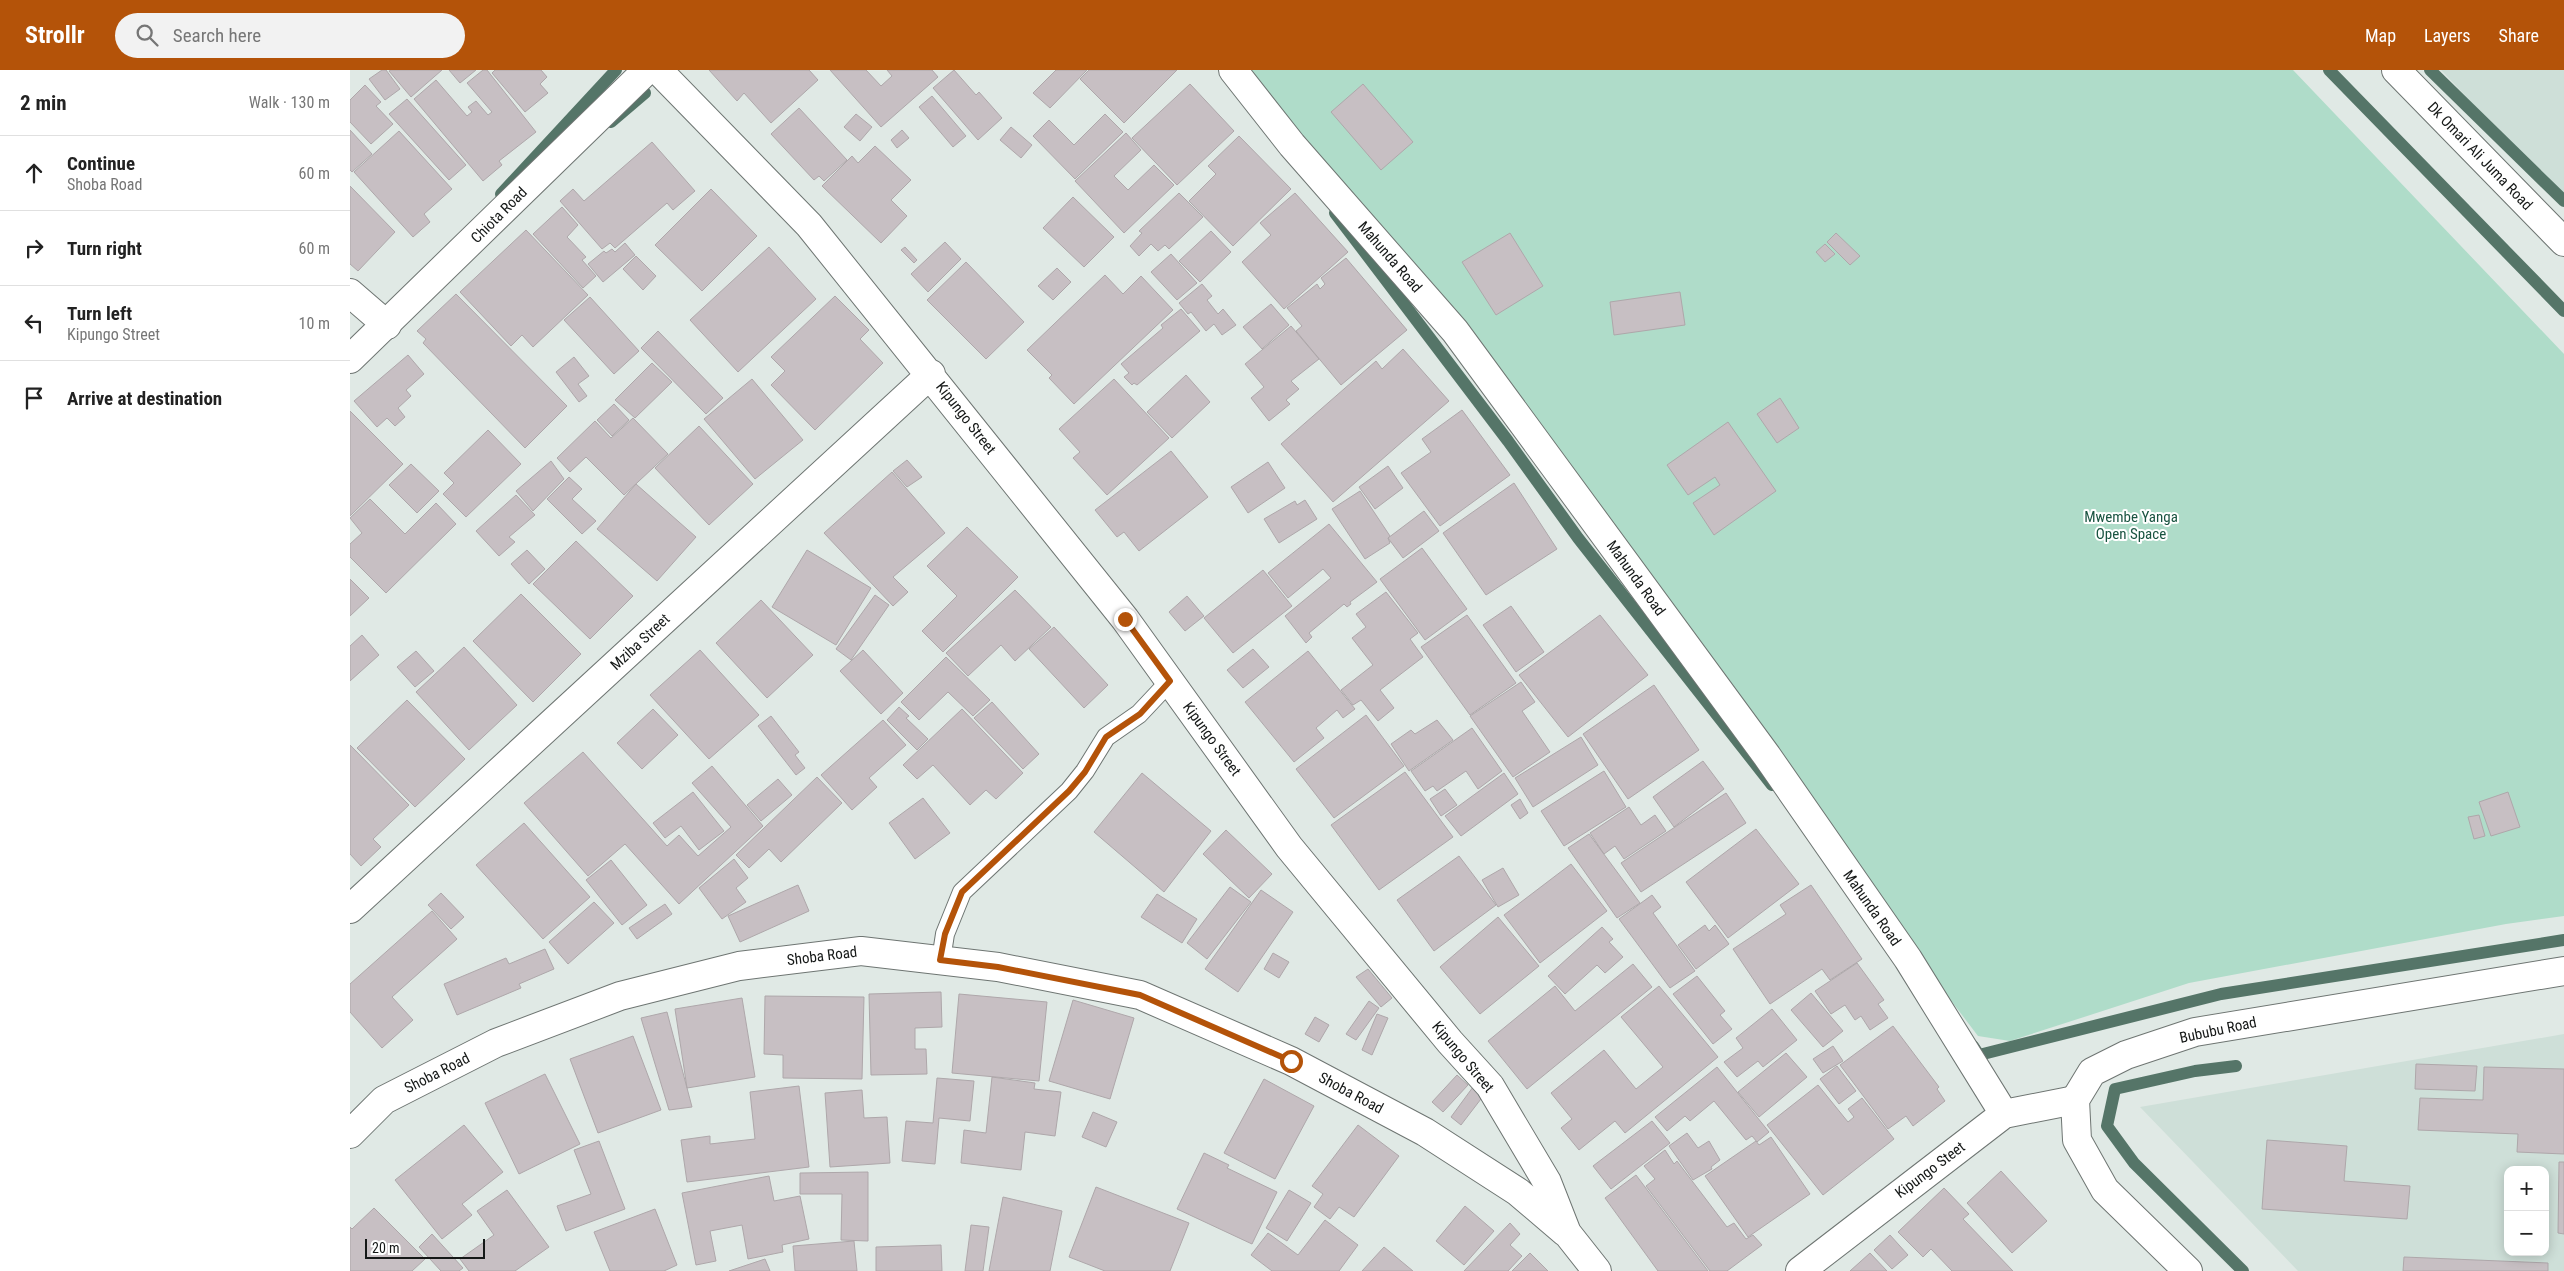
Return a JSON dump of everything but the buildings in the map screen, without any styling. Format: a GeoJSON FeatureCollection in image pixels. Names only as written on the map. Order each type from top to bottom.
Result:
{"type":"FeatureCollection","features":[{"type":"Feature","properties":{"kind":"street","name":"Chiota Road"},"geometry":{"type":"LineString","coordinates":[[350,360],[387,326],[647,70]]}},
{"type":"Feature","properties":{"kind":"street","name":"Kipungo Street"},"geometry":{"type":"LineString","coordinates":[[658,70],[808,225],[931,374],[1125,619],[1289,847],[1450,1042],[1490,1086],[1547,1182],[1567,1233],[1597,1271]]}},
{"type":"Feature","properties":{"kind":"street","name":"Mahunda Road"},"geometry":{"type":"LineString","coordinates":[[1233,70],[1292,145],[1466,348],[1767,756],[1908,959],[2004,1114]]}},
{"type":"Feature","properties":{"kind":"street","name":"Dk Omari Ali Juma Road"},"geometry":{"type":"LineString","coordinates":[[2396,70],[2564,242]]}},
{"type":"Feature","properties":{"kind":"street"},"geometry":{"type":"LineString","coordinates":[[350,294],[387,326]]}},
{"type":"Feature","properties":{"kind":"street","name":"Mziba Street"},"geometry":{"type":"LineString","coordinates":[[350,910],[931,374]]}},
{"type":"Feature","properties":{"kind":"street","name":"Shoba Road"},"geometry":{"type":"LineString","coordinates":[[350,1134],[384,1100],[496,1043],[620,996],[739,966],[861,951],[998,967],[1140,995],[1291,1061],[1425,1132],[1518,1192],[1567,1233]]}},
{"type":"Feature","properties":{"kind":"street","name":"Bububu Road"},"geometry":{"type":"LineString","coordinates":[[2075,1100],[2092,1072],[2126,1055],[2195,1032],[2564,971]]}},
{"type":"Feature","properties":{"kind":"street"},"geometry":{"type":"LineString","coordinates":[[2075,1100],[2077,1140],[2104,1190],[2188,1271]]}},
{"type":"Feature","properties":{"kind":"street","name":"Kipungo Steet"},"geometry":{"type":"LineString","coordinates":[[1800,1271],[2004,1114],[2075,1100]]}},
{"type":"Feature","properties":{"kind":"lane"},"geometry":{"type":"LineString","coordinates":[[940,960],[945,934],[962,892],[1069,791],[1085,772],[1106,737],[1140,714],[1170,681]]}},
{"type":"Feature","properties":{"kind":"shaded area"},"geometry":{"type":"Polygon","coordinates":[[[2441,70],[2564,70],[2564,199],[2493,125],[2441,70]]]}},
{"type":"Feature","properties":{"kind":"shaded area"},"geometry":{"type":"Polygon","coordinates":[[[2564,1034],[2564,1271],[2298,1271],[2140,1107],[2564,1034]]]}},
{"type":"Feature","properties":{"kind":"green space","name":"Mwembe Yanga Open Space"},"geometry":{"type":"Polygon","coordinates":[[[1244,70],[2293,70],[2564,354],[2564,916],[2506,924],[2189,983],[2010,1041],[1978,1036],[1244,70]]]}},
{"type":"Feature","properties":{"kind":"waterway"},"geometry":{"type":"LineString","coordinates":[[501,194],[616,70]]}},
{"type":"Feature","properties":{"kind":"waterway"},"geometry":{"type":"LineString","coordinates":[[2329,70],[2564,311]]}},
{"type":"Feature","properties":{"kind":"waterway"},"geometry":{"type":"LineString","coordinates":[[2430,70],[2564,201]]}},
{"type":"Feature","properties":{"kind":"waterway"},"geometry":{"type":"LineString","coordinates":[[611,122],[645,93]]}},
{"type":"Feature","properties":{"kind":"waterway"},"geometry":{"type":"LineString","coordinates":[[1335,213],[1508,441],[1578,538],[1772,785]]}},
{"type":"Feature","properties":{"kind":"waterway"},"geometry":{"type":"LineString","coordinates":[[1973,1046],[1979,1055],[2221,994],[2564,940]]}},
{"type":"Feature","properties":{"kind":"waterway"},"geometry":{"type":"LineString","coordinates":[[2236,1066],[2195,1071],[2115,1089],[2107,1126],[2134,1163],[2243,1271]]}},
{"type":"Feature","properties":{"kind":"route"},"geometry":{"type":"LineString","coordinates":[[1125,619],[1170,681],[1140,714],[1106,737],[1085,772],[1069,791],[1012,848],[962,892],[945,934],[940,960],[998,967],[1140,995],[1291,1061]]}}]}
